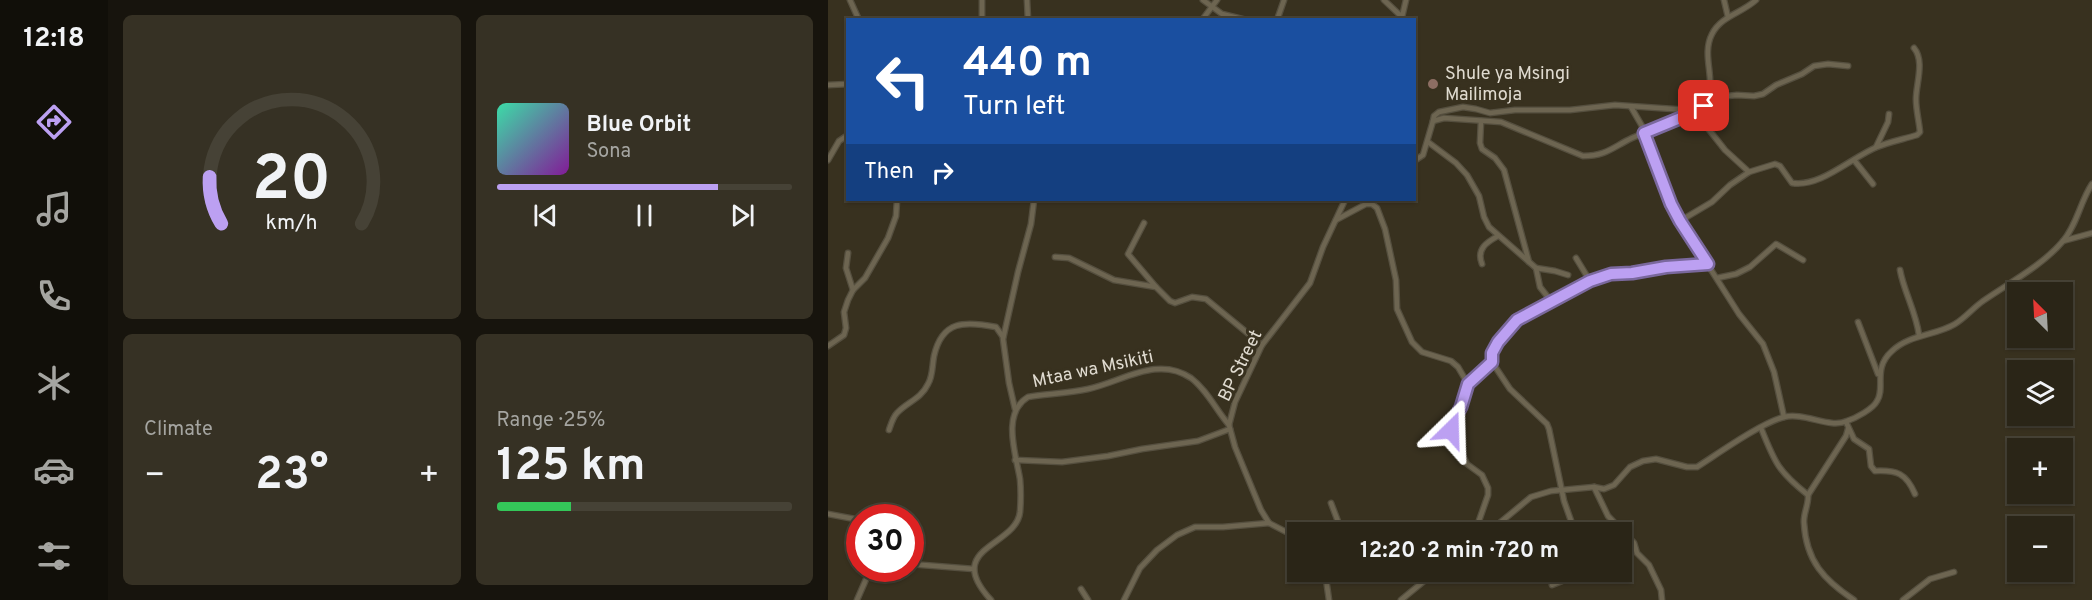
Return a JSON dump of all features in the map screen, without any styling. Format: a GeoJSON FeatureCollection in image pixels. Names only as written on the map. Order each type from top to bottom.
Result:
{"type":"FeatureCollection","features":[{"type":"Feature","properties":{"kind":"street"},"geometry":{"type":"LineString","coordinates":[[850,0],[858,18]]}},
{"type":"Feature","properties":{"kind":"street"},"geometry":{"type":"LineString","coordinates":[[982,0],[982,18]]}},
{"type":"Feature","properties":{"kind":"street"},"geometry":{"type":"LineString","coordinates":[[1027,0],[1028,18]]}},
{"type":"Feature","properties":{"kind":"street"},"geometry":{"type":"LineString","coordinates":[[1203,0],[1210,8],[1238,18]]}},
{"type":"Feature","properties":{"kind":"street"},"geometry":{"type":"LineString","coordinates":[[1203,18],[1217,0]]}},
{"type":"Feature","properties":{"kind":"street"},"geometry":{"type":"LineString","coordinates":[[1278,18],[1284,0]]}},
{"type":"Feature","properties":{"kind":"street"},"geometry":{"type":"LineString","coordinates":[[1384,0],[1402,18]]}},
{"type":"Feature","properties":{"kind":"street"},"geometry":{"type":"LineString","coordinates":[[1402,18],[1406,0]]}},
{"type":"Feature","properties":{"kind":"street"},"geometry":{"type":"LineString","coordinates":[[1724,0],[1728,17]]}},
{"type":"Feature","properties":{"kind":"street"},"geometry":{"type":"LineString","coordinates":[[1433,121],[1444,118],[1502,122],[1583,156],[1605,154],[1644,133],[1704,106],[1708,99],[1710,79],[1707,50],[1712,32],[1728,17],[1756,0]]}},
{"type":"Feature","properties":{"kind":"street"},"geometry":{"type":"LineString","coordinates":[[1680,221],[1712,202],[1730,185],[1749,172],[1775,165],[1780,166],[1792,183],[1799,184],[1829,174],[1876,147],[1912,137],[1920,132],[1916,98],[1919,70],[1914,48]]}},
{"type":"Feature","properties":{"kind":"street"},"geometry":{"type":"LineString","coordinates":[[1708,99],[1764,94],[1776,85],[1803,74],[1814,66],[1828,64],[1848,66]]}},
{"type":"Feature","properties":{"kind":"street"},"geometry":{"type":"LineString","coordinates":[[828,85],[846,84]]}},
{"type":"Feature","properties":{"kind":"street"},"geometry":{"type":"LineString","coordinates":[[1416,160],[1423,155],[1434,116],[1439,112],[1463,107],[1490,113],[1515,110],[1570,110],[1615,105],[1695,112],[1725,150],[1749,172]]}},
{"type":"Feature","properties":{"kind":"street"},"geometry":{"type":"LineString","coordinates":[[1631,106],[1680,221],[1739,314],[1763,344],[1774,372],[1784,417]]}},
{"type":"Feature","properties":{"kind":"street"},"geometry":{"type":"LineString","coordinates":[[1876,147],[1889,114]]}},
{"type":"Feature","properties":{"kind":"street"},"geometry":{"type":"LineString","coordinates":[[1481,121],[1482,149],[1495,158],[1504,170],[1529,262]]}},
{"type":"Feature","properties":{"kind":"street"},"geometry":{"type":"LineString","coordinates":[[828,159],[839,141],[846,136]]}},
{"type":"Feature","properties":{"kind":"street"},"geometry":{"type":"LineString","coordinates":[[1428,142],[1467,175],[1479,196],[1489,227],[1498,236],[1536,268],[1568,275]]}},
{"type":"Feature","properties":{"kind":"street"},"geometry":{"type":"LineString","coordinates":[[1854,160],[1874,184]]}},
{"type":"Feature","properties":{"kind":"street"},"geometry":{"type":"LineString","coordinates":[[1501,522],[1531,498],[1551,491],[1594,487],[1604,489],[1614,485],[1630,467],[1643,461],[1656,459],[1687,468],[1697,467],[1761,428],[1784,417],[1802,416],[1837,424],[1846,422],[1878,401],[1881,367],[1891,352],[1919,335],[1954,325],[1981,303],[2026,273],[2063,241],[2075,222],[2086,192],[2092,184]]}},
{"type":"Feature","properties":{"kind":"street"},"geometry":{"type":"LineString","coordinates":[[828,346],[844,334],[846,328],[844,312],[853,290],[865,278],[888,238],[896,216],[897,201]]}},
{"type":"Feature","properties":{"kind":"street"},"geometry":{"type":"LineString","coordinates":[[1003,339],[1031,224],[1034,201]]}},
{"type":"Feature","properties":{"kind":"street","name":"BP Street"},"geometry":{"type":"LineString","coordinates":[[1269,523],[1261,510],[1230,427],[1235,402],[1262,345],[1311,283],[1323,247],[1345,201]]}},
{"type":"Feature","properties":{"kind":"street"},"geometry":{"type":"LineString","coordinates":[[1336,220],[1366,204],[1372,204],[1377,208],[1383,221],[1396,280],[1397,309],[1412,342],[1422,352],[1451,361],[1458,367],[1468,384]]}},
{"type":"Feature","properties":{"kind":"street"},"geometry":{"type":"LineString","coordinates":[[1144,223],[1128,254],[1164,297],[1175,303],[1192,297],[1206,299],[1262,345]]}},
{"type":"Feature","properties":{"kind":"street"},"geometry":{"type":"LineString","coordinates":[[2063,241],[2092,233]]}},
{"type":"Feature","properties":{"kind":"street"},"geometry":{"type":"LineString","coordinates":[[1482,264],[1481,249],[1488,241],[1498,236]]}},
{"type":"Feature","properties":{"kind":"street"},"geometry":{"type":"LineString","coordinates":[[1717,278],[1736,274],[1750,267],[1776,244],[1803,260]]}},
{"type":"Feature","properties":{"kind":"street"},"geometry":{"type":"LineString","coordinates":[[848,253],[846,268],[853,290]]}},
{"type":"Feature","properties":{"kind":"street"},"geometry":{"type":"LineString","coordinates":[[1055,257],[1069,258],[1114,280],[1156,287]]}},
{"type":"Feature","properties":{"kind":"street"},"geometry":{"type":"LineString","coordinates":[[1576,258],[1590,281]]}},
{"type":"Feature","properties":{"kind":"street"},"geometry":{"type":"LineString","coordinates":[[1572,522],[1549,429],[1510,389],[1492,362],[1492,353],[1498,342],[1517,320],[1590,281],[1611,274],[1708,264]]}},
{"type":"Feature","properties":{"kind":"street"},"geometry":{"type":"LineString","coordinates":[[1536,268],[1540,287],[1551,301]]}},
{"type":"Feature","properties":{"kind":"street"},"geometry":{"type":"LineString","coordinates":[[1900,270],[1919,335]]}},
{"type":"Feature","properties":{"kind":"street"},"geometry":{"type":"LineString","coordinates":[[1858,322],[1879,376]]}},
{"type":"Feature","properties":{"kind":"street"},"geometry":{"type":"LineString","coordinates":[[889,430],[897,413],[913,402],[929,383],[934,354],[944,333],[955,325],[976,323],[996,327],[1000,331],[1008,383],[1015,409]]}},
{"type":"Feature","properties":{"kind":"street"},"geometry":{"type":"LineString","coordinates":[[1480,522],[1488,488],[1482,474],[1467,464],[1451,430],[1468,384],[1492,362]]}},
{"type":"Feature","properties":{"kind":"street","name":"Mtaa wa Msikiti"},"geometry":{"type":"LineString","coordinates":[[974,569],[976,560],[984,550],[1008,531],[1019,516],[1021,494],[1012,440],[1015,409],[1028,397],[1088,389],[1130,373],[1163,369],[1188,377],[1200,386],[1230,427]]}},
{"type":"Feature","properties":{"kind":"street"},"geometry":{"type":"LineString","coordinates":[[1846,422],[1854,440],[1868,447],[1875,471],[1899,473],[1910,481],[1915,494]]}},
{"type":"Feature","properties":{"kind":"street"},"geometry":{"type":"LineString","coordinates":[[1015,460],[1062,462],[1108,456],[1198,441],[1230,427]]}},
{"type":"Feature","properties":{"kind":"street"},"geometry":{"type":"LineString","coordinates":[[1761,428],[1776,465],[1786,477],[1808,495]]}},
{"type":"Feature","properties":{"kind":"street"},"geometry":{"type":"LineString","coordinates":[[1848,429],[1846,436],[1808,495],[1804,524],[1814,565],[1839,590],[1854,600]]}},
{"type":"Feature","properties":{"kind":"street"},"geometry":{"type":"LineString","coordinates":[[1594,487],[1608,516],[1634,543],[1637,553],[1649,565],[1661,590],[1662,600]]}},
{"type":"Feature","properties":{"kind":"street"},"geometry":{"type":"LineString","coordinates":[[1331,503],[1338,522]]}},
{"type":"Feature","properties":{"kind":"street"},"geometry":{"type":"LineString","coordinates":[[828,514],[846,517]]}},
{"type":"Feature","properties":{"kind":"street"},"geometry":{"type":"LineString","coordinates":[[1124,600],[1140,568],[1157,550],[1177,535],[1195,528],[1269,523],[1287,532]]}},
{"type":"Feature","properties":{"kind":"street"},"geometry":{"type":"LineString","coordinates":[[924,565],[974,569],[981,589],[991,600]]}},
{"type":"Feature","properties":{"kind":"street"},"geometry":{"type":"LineString","coordinates":[[1903,600],[1930,579],[1954,572]]}},
{"type":"Feature","properties":{"kind":"street"},"geometry":{"type":"LineString","coordinates":[[857,600],[865,582]]}},
{"type":"Feature","properties":{"kind":"street"},"geometry":{"type":"LineString","coordinates":[[1326,582],[1329,600]]}},
{"type":"Feature","properties":{"kind":"street"},"geometry":{"type":"LineString","coordinates":[[1401,600],[1423,582]]}},
{"type":"Feature","properties":{"kind":"street"},"geometry":{"type":"LineString","coordinates":[[1552,585],[1560,582]]}},
{"type":"Feature","properties":{"kind":"street"},"geometry":{"type":"LineString","coordinates":[[1081,589],[1088,600]]}},
{"type":"Feature","properties":{"kind":"place","name":"Shule ya Msingi Mailimoja"},"geometry":{"type":"Point","coordinates":[1433,84]}},
{"type":"Feature","properties":{"kind":"route"},"geometry":{"type":"LineString","coordinates":[[1451,430],[1468,384],[1492,362],[1492,353],[1498,342],[1517,320],[1604,275],[1708,264],[1671,204],[1644,133],[1704,106]]}}]}
